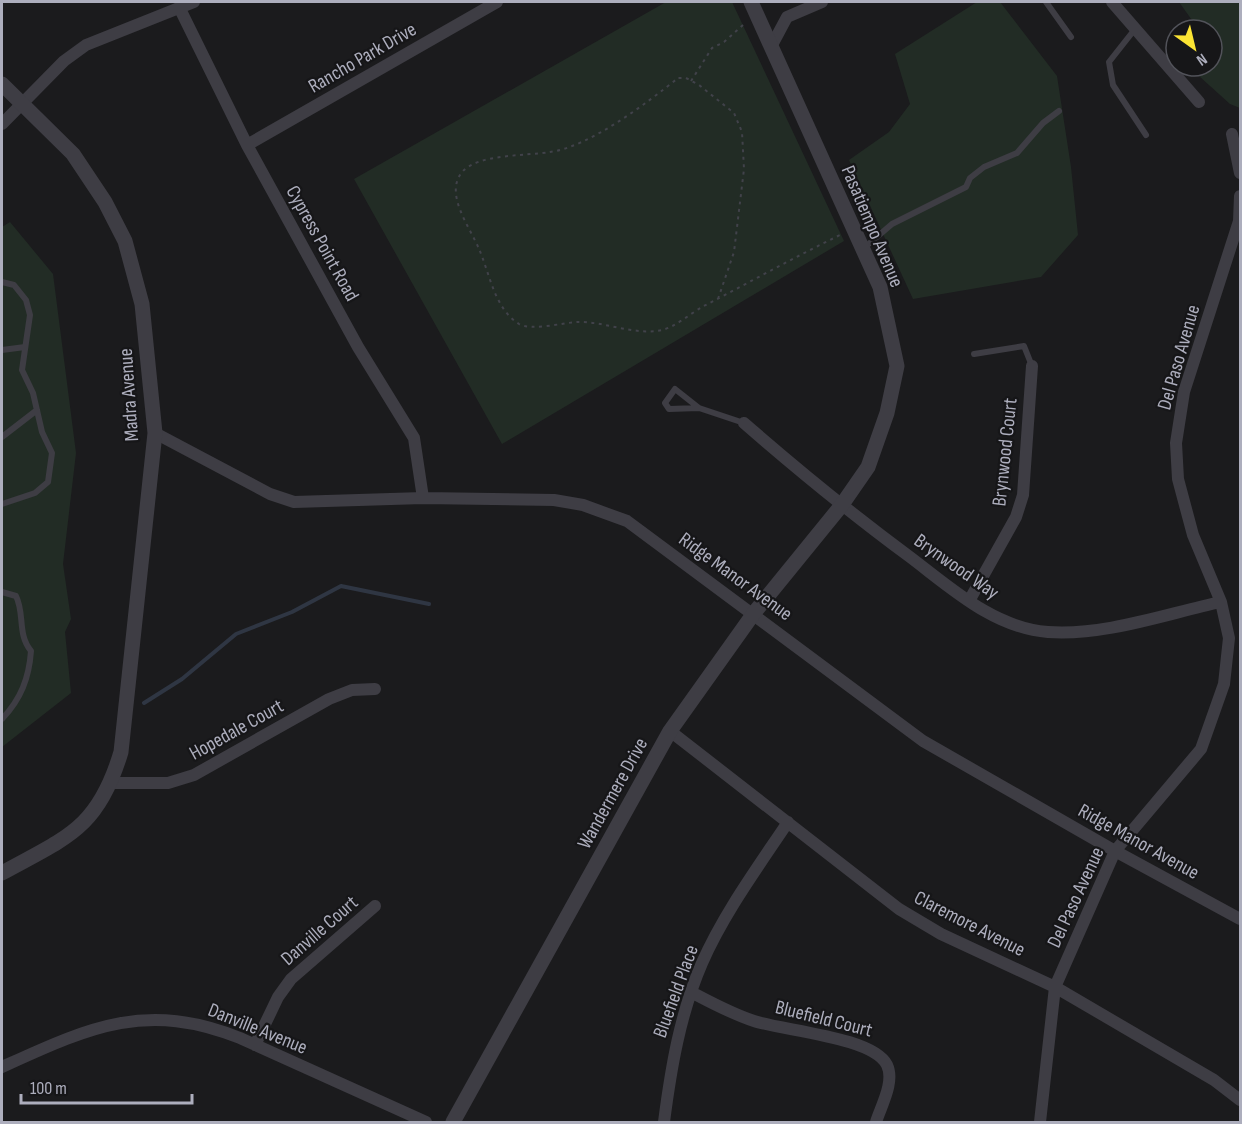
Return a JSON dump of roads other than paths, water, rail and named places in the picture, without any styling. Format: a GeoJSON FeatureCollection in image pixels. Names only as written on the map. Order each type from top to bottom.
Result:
{"type":"FeatureCollection","features":[{"type":"Feature","properties":{"kind":"street"},"geometry":{"type":"LineString","coordinates":[[2,124],[64,61],[86,45],[194,2]]}},
{"type":"Feature","properties":{"kind":"street","name":"Rancho Park Drive"},"geometry":{"type":"LineString","coordinates":[[247,145],[496,2]]}},
{"type":"Feature","properties":{"kind":"street","name":"Pasatiempo Avenue"},"geometry":{"type":"LineString","coordinates":[[751,2],[853,229],[868,245],[880,287],[897,366],[887,413],[867,466],[841,506]]}},
{"type":"Feature","properties":{"kind":"street"},"geometry":{"type":"LineString","coordinates":[[771,47],[787,17],[822,2]]}},
{"type":"Feature","properties":{"kind":"street"},"geometry":{"type":"LineString","coordinates":[[1112,2],[1199,102]]}},
{"type":"Feature","properties":{"kind":"street","name":"Cypress Point Road"},"geometry":{"type":"LineString","coordinates":[[178,8],[247,145],[358,347],[414,438],[423,498]]}},
{"type":"Feature","properties":{"kind":"street","name":"Madra Avenue"},"geometry":{"type":"LineString","coordinates":[[2,84],[73,154],[105,202],[125,241],[142,304],[155,433],[121,752],[112,783],[95,813],[67,837],[2,873]]}},
{"type":"Feature","properties":{"kind":"street"},"geometry":{"type":"LineString","coordinates":[[1232,134],[1240,173]]}},
{"type":"Feature","properties":{"kind":"street","name":"Del Paso Avenue"},"geometry":{"type":"LineString","coordinates":[[1040,1122],[1055,987],[1115,852],[1202,749],[1224,684],[1229,638],[1221,602],[1193,535],[1178,479],[1176,443],[1184,392],[1239,221],[1240,196]]}},
{"type":"Feature","properties":{"kind":"street","name":"Brynwood Court"},"geometry":{"type":"LineString","coordinates":[[969,601],[1016,517],[1023,495],[1032,366]]}},
{"type":"Feature","properties":{"kind":"street","name":"Brynwood Way"},"geometry":{"type":"LineString","coordinates":[[744,423],[841,506],[969,601],[1002,621],[1045,632],[1063,632],[1105,628],[1221,602]]}},
{"type":"Feature","properties":{"kind":"street","name":"Ridge Manor Avenue"},"geometry":{"type":"LineString","coordinates":[[155,433],[270,494],[294,502],[423,498],[554,500],[583,505],[627,520],[923,741],[1115,852],[1240,919]]}},
{"type":"Feature","properties":{"kind":"street","name":"Wandermere Drive"},"geometry":{"type":"LineString","coordinates":[[453,1122],[670,731],[754,614],[841,506]]}},
{"type":"Feature","properties":{"kind":"street","name":"Hopedale Court"},"geometry":{"type":"LineString","coordinates":[[112,783],[179,781],[194,776],[329,699],[352,690],[375,689]]}},
{"type":"Feature","properties":{"kind":"street","name":"Claremore Avenue"},"geometry":{"type":"LineString","coordinates":[[670,731],[899,909],[941,934],[1055,987],[1214,1080],[1240,1100]]}},
{"type":"Feature","properties":{"kind":"street","name":"Bluefield Place"},"geometry":{"type":"LineString","coordinates":[[664,1122],[673,1056],[702,962],[736,901],[788,822]]}},
{"type":"Feature","properties":{"kind":"street","name":"Danville Court"},"geometry":{"type":"LineString","coordinates":[[255,1045],[278,997],[291,979],[375,906]]}},
{"type":"Feature","properties":{"kind":"street","name":"Bluefield Court"},"geometry":{"type":"LineString","coordinates":[[692,992],[724,1009],[755,1021],[851,1042],[878,1052],[888,1067],[889,1084],[876,1122]]}},
{"type":"Feature","properties":{"kind":"street","name":"Danville Avenue"},"geometry":{"type":"LineString","coordinates":[[2,1067],[75,1034],[131,1021],[189,1023],[224,1032],[426,1122]]}},
{"type":"Feature","properties":{"kind":"lane"},"geometry":{"type":"LineString","coordinates":[[1046,2],[1071,37]]}},
{"type":"Feature","properties":{"kind":"lane"},"geometry":{"type":"LineString","coordinates":[[1135,28],[1109,62],[1113,85],[1146,135]]}},
{"type":"Feature","properties":{"kind":"lane"},"geometry":{"type":"LineString","coordinates":[[868,245],[892,224],[966,187],[970,178],[984,167],[1017,153],[1043,123],[1059,111]]}},
{"type":"Feature","properties":{"kind":"lane"},"geometry":{"type":"LineString","coordinates":[[2,282],[14,285],[26,300],[30,328],[22,370],[33,393],[42,432],[52,453],[48,482],[35,493],[2,504]]}},
{"type":"Feature","properties":{"kind":"lane"},"geometry":{"type":"LineString","coordinates":[[974,354],[1024,346],[1032,366]]}},
{"type":"Feature","properties":{"kind":"lane"},"geometry":{"type":"LineString","coordinates":[[2,350],[25,347]]}},
{"type":"Feature","properties":{"kind":"lane"},"geometry":{"type":"LineString","coordinates":[[699,408],[669,409],[665,403],[675,389],[699,408],[744,423]]}},
{"type":"Feature","properties":{"kind":"lane"},"geometry":{"type":"LineString","coordinates":[[2,437],[37,410]]}},
{"type":"Feature","properties":{"kind":"lane"},"geometry":{"type":"LineString","coordinates":[[2,592],[16,596],[21,606],[23,642],[31,651],[24,690],[2,718]]}},
{"type":"Feature","properties":{"kind":"waterway"},"geometry":{"type":"LineString","coordinates":[[144,703],[182,679],[236,634],[292,612],[341,586],[429,604]]}}]}
